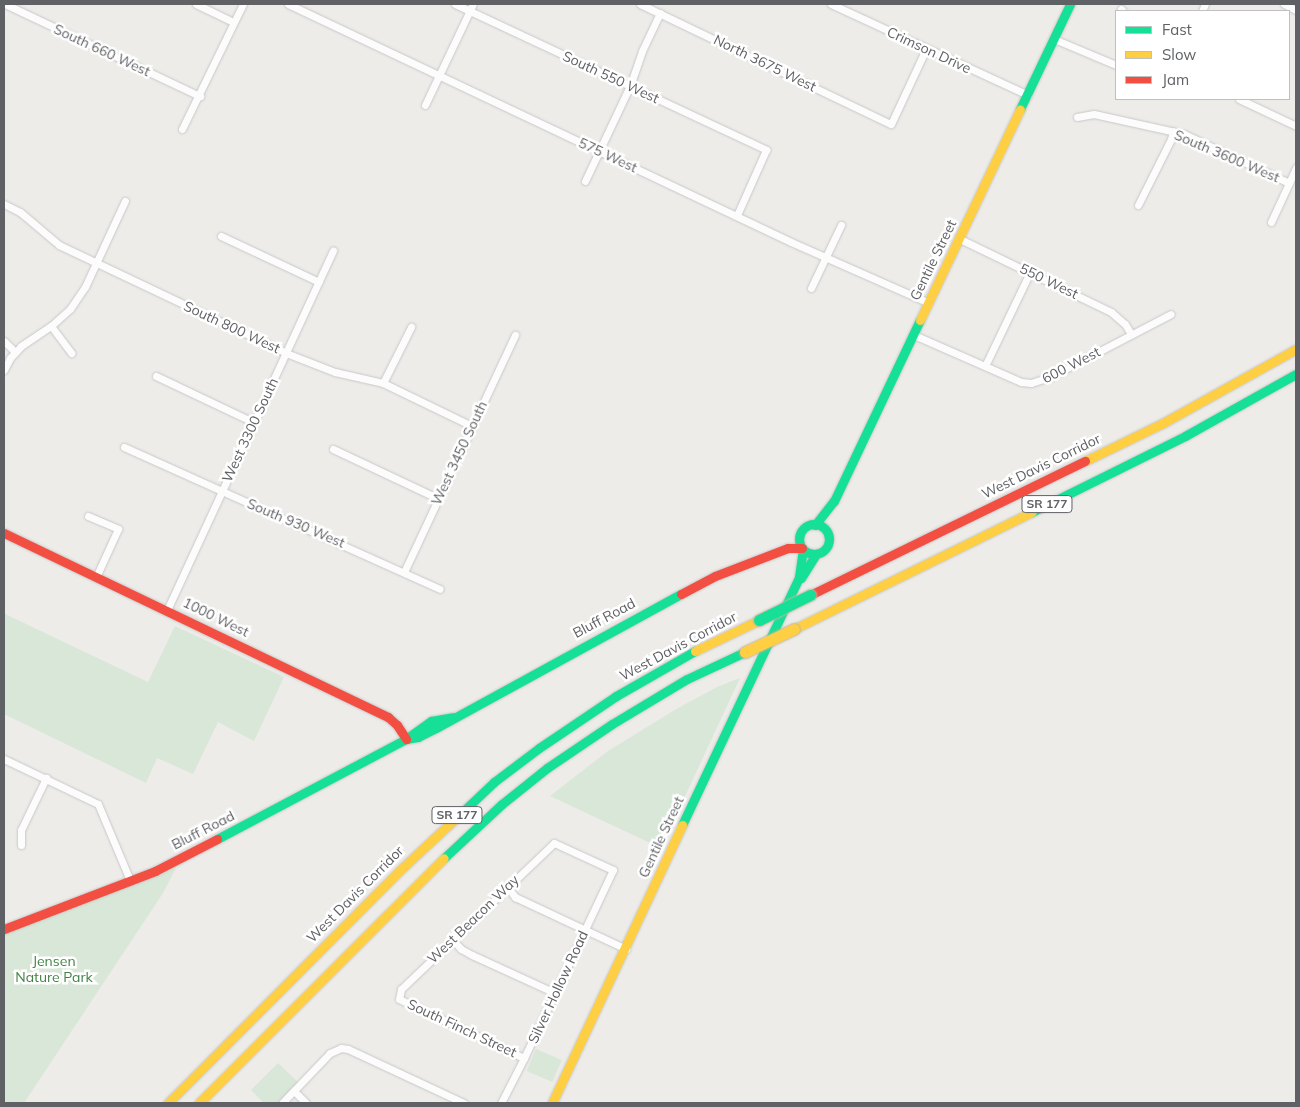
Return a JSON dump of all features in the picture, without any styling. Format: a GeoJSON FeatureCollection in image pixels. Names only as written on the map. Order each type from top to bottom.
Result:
{"type":"FeatureCollection","features":[{"type":"Feature","properties":{"kind":"main road","name":"Gentile Street"},"geometry":{"type":"LineString","coordinates":[[815,524],[834,502],[1070,4]]}},
{"type":"Feature","properties":{"kind":"main road","name":"West Davis Corridor"},"geometry":{"type":"LineString","coordinates":[[168,1103],[399,871],[494,782],[538,748],[616,696],[681,658],[1170,419],[1296,349]]}},
{"type":"Feature","properties":{"kind":"main road","name":"SR 177"},"geometry":{"type":"LineString","coordinates":[[199,1103],[431,870],[502,804],[555,763],[612,724],[687,680],[1194,432],[1296,374]]}},
{"type":"Feature","properties":{"kind":"main road"},"geometry":{"type":"LineString","coordinates":[[828,535],[825,529],[815,524],[808,526],[800,533],[799,540],[803,549],[816,554],[825,549],[828,535],[834,502]]}},
{"type":"Feature","properties":{"kind":"main road","name":"1000 West"},"geometry":{"type":"LineString","coordinates":[[4,533],[388,717],[397,725],[406,739]]}},
{"type":"Feature","properties":{"kind":"main road","name":"Bluff Road"},"geometry":{"type":"LineString","coordinates":[[772,554],[800,533]]}},
{"type":"Feature","properties":{"kind":"main road","name":"Bluff Road"},"geometry":{"type":"LineString","coordinates":[[4,929],[130,880],[209,845],[406,739],[431,721],[453,716],[699,584],[789,547],[803,549]]}},
{"type":"Feature","properties":{"kind":"main road","name":"Gentile Street"},"geometry":{"type":"LineString","coordinates":[[552,1103],[626,949],[801,570],[803,549]]}},
{"type":"Feature","properties":{"kind":"main road","name":"Gentile Street"},"geometry":{"type":"LineString","coordinates":[[795,583],[816,554]]}},
{"type":"Feature","properties":{"kind":"street","name":"South 660 West"},"geometry":{"type":"LineString","coordinates":[[5,4],[200,96]]}},
{"type":"Feature","properties":{"kind":"street"},"geometry":{"type":"LineString","coordinates":[[196,4],[233,22]]}},
{"type":"Feature","properties":{"kind":"street"},"geometry":{"type":"LineString","coordinates":[[182,129],[200,96],[243,4]]}},
{"type":"Feature","properties":{"kind":"street","name":"575 West"},"geometry":{"type":"LineString","coordinates":[[288,4],[826,258],[870,275],[929,303]]}},
{"type":"Feature","properties":{"kind":"street","name":"South 550 West"},"geometry":{"type":"LineString","coordinates":[[455,4],[471,7],[630,86],[766,150],[737,215]]}},
{"type":"Feature","properties":{"kind":"street","name":"North 3675 West"},"geometry":{"type":"LineString","coordinates":[[640,4],[891,124],[926,49]]}},
{"type":"Feature","properties":{"kind":"street","name":"Crimson Drive"},"geometry":{"type":"LineString","coordinates":[[831,4],[1028,95]]}},
{"type":"Feature","properties":{"kind":"street"},"geometry":{"type":"LineString","coordinates":[[425,105],[471,7]]}},
{"type":"Feature","properties":{"kind":"street"},"geometry":{"type":"LineString","coordinates":[[1285,7],[1296,10]]}},
{"type":"Feature","properties":{"kind":"street"},"geometry":{"type":"LineString","coordinates":[[585,181],[630,86],[642,51],[660,12]]}},
{"type":"Feature","properties":{"kind":"street"},"geometry":{"type":"LineString","coordinates":[[1054,39],[1115,66]]}},
{"type":"Feature","properties":{"kind":"street"},"geometry":{"type":"LineString","coordinates":[[1243,100],[1296,126]]}},
{"type":"Feature","properties":{"kind":"street","name":"South 3600 West"},"geometry":{"type":"LineString","coordinates":[[1077,117],[1094,114],[1173,131],[1196,139],[1289,182]]}},
{"type":"Feature","properties":{"kind":"street"},"geometry":{"type":"LineString","coordinates":[[1138,205],[1163,156],[1173,131]]}},
{"type":"Feature","properties":{"kind":"street"},"geometry":{"type":"LineString","coordinates":[[1271,222],[1296,168]]}},
{"type":"Feature","properties":{"kind":"street"},"geometry":{"type":"LineString","coordinates":[[4,370],[15,352],[52,326],[70,309],[85,287],[126,201]]}},
{"type":"Feature","properties":{"kind":"street","name":"South 800 West"},"geometry":{"type":"LineString","coordinates":[[4,204],[20,212],[60,245],[96,263],[286,353],[335,372],[384,382],[472,426]]}},
{"type":"Feature","properties":{"kind":"street"},"geometry":{"type":"LineString","coordinates":[[811,288],[841,225]]}},
{"type":"Feature","properties":{"kind":"street"},"geometry":{"type":"LineString","coordinates":[[221,236],[319,282]]}},
{"type":"Feature","properties":{"kind":"street","name":"550 West"},"geometry":{"type":"LineString","coordinates":[[960,239],[1112,312],[1125,324],[1131,334]]}},
{"type":"Feature","properties":{"kind":"street","name":"West 3300 South"},"geometry":{"type":"LineString","coordinates":[[167,610],[333,250]]}},
{"type":"Feature","properties":{"kind":"street"},"geometry":{"type":"LineString","coordinates":[[985,366],[1030,272]]}},
{"type":"Feature","properties":{"kind":"street","name":"600 West"},"geometry":{"type":"LineString","coordinates":[[914,335],[1021,382],[1040,381],[1171,314]]}},
{"type":"Feature","properties":{"kind":"street"},"geometry":{"type":"LineString","coordinates":[[52,326],[71,353]]}},
{"type":"Feature","properties":{"kind":"street"},"geometry":{"type":"LineString","coordinates":[[384,382],[411,327]]}},
{"type":"Feature","properties":{"kind":"street","name":"West 3450 South"},"geometry":{"type":"LineString","coordinates":[[404,572],[515,334]]}},
{"type":"Feature","properties":{"kind":"street"},"geometry":{"type":"LineString","coordinates":[[4,341],[15,352]]}},
{"type":"Feature","properties":{"kind":"street"},"geometry":{"type":"LineString","coordinates":[[156,376],[253,422]]}},
{"type":"Feature","properties":{"kind":"street","name":"South 930 West"},"geometry":{"type":"LineString","coordinates":[[124,446],[440,589]]}},
{"type":"Feature","properties":{"kind":"street"},"geometry":{"type":"LineString","coordinates":[[333,449],[437,498]]}},
{"type":"Feature","properties":{"kind":"street"},"geometry":{"type":"LineString","coordinates":[[88,516],[118,529],[96,577]]}},
{"type":"Feature","properties":{"kind":"street"},"geometry":{"type":"LineString","coordinates":[[4,759],[98,804],[130,880]]}},
{"type":"Feature","properties":{"kind":"street"},"geometry":{"type":"LineString","coordinates":[[21,845],[21,830],[46,778]]}},
{"type":"Feature","properties":{"kind":"street","name":"West Beacon Way"},"geometry":{"type":"LineString","coordinates":[[399,999],[401,989],[554,843],[613,870]]}},
{"type":"Feature","properties":{"kind":"street","name":"Silver Hollow Road"},"geometry":{"type":"LineString","coordinates":[[501,1103],[613,870]]}},
{"type":"Feature","properties":{"kind":"street"},"geometry":{"type":"LineString","coordinates":[[507,886],[515,897],[626,949]]}},
{"type":"Feature","properties":{"kind":"street"},"geometry":{"type":"LineString","coordinates":[[452,939],[461,949],[472,955],[555,993]]}},
{"type":"Feature","properties":{"kind":"street","name":"South Finch Street"},"geometry":{"type":"LineString","coordinates":[[399,999],[524,1058]]}},
{"type":"Feature","properties":{"kind":"street"},"geometry":{"type":"LineString","coordinates":[[282,1103],[330,1053],[341,1048],[348,1049],[464,1103]]}},
{"type":"Feature","properties":{"kind":"street"},"geometry":{"type":"LineString","coordinates":[[294,1092],[306,1103]]}},
{"type":"Feature","properties":{"kind":"green space"},"geometry":{"type":"Polygon","coordinates":[[[5,614],[148,682],[175,626],[284,677],[254,741],[218,722],[193,774],[157,758],[146,783],[4,714],[5,614]]]}},
{"type":"Feature","properties":{"kind":"green space"},"geometry":{"type":"Polygon","coordinates":[[[740,678],[661,848],[550,796],[608,751],[678,708],[717,687],[740,678]]]}},
{"type":"Feature","properties":{"kind":"green space","name":"Jensen Nature Park"},"geometry":{"type":"Polygon","coordinates":[[[176,868],[163,893],[24,1103],[4,1103],[4,934],[176,868]]]}},
{"type":"Feature","properties":{"kind":"green space"},"geometry":{"type":"Polygon","coordinates":[[[536,1049],[562,1060],[552,1082],[527,1071],[536,1049]]]}},
{"type":"Feature","properties":{"kind":"green space"},"geometry":{"type":"Polygon","coordinates":[[[278,1063],[299,1083],[279,1103],[264,1103],[251,1090],[278,1063]]]}},
{"type":"Feature","properties":{"kind":"traffic: fast"},"geometry":{"type":"LineString","coordinates":[[1020,109],[1070,4]]}},
{"type":"Feature","properties":{"kind":"traffic: fast"},"geometry":{"type":"LineString","coordinates":[[815,525],[834,501],[920,320]]}},
{"type":"Feature","properties":{"kind":"traffic: fast"},"geometry":{"type":"LineString","coordinates":[[1032,512],[1185,436],[1296,374]]}},
{"type":"Feature","properties":{"kind":"traffic: fast"},"geometry":{"type":"LineString","coordinates":[[814,524],[820,525],[828,533],[829,539],[828,545],[820,553],[814,554],[808,553],[800,545],[799,539],[800,533],[808,525],[814,524]]}},
{"type":"Feature","properties":{"kind":"traffic: fast"},"geometry":{"type":"LineString","coordinates":[[682,825],[799,577],[803,550]]}},
{"type":"Feature","properties":{"kind":"traffic: fast"},"geometry":{"type":"LineString","coordinates":[[801,578],[816,554]]}},
{"type":"Feature","properties":{"kind":"traffic: fast"},"geometry":{"type":"LineString","coordinates":[[406,739],[418,737],[436,728],[681,594]]}},
{"type":"Feature","properties":{"kind":"traffic: fast"},"geometry":{"type":"LineString","coordinates":[[759,620],[810,595]]}},
{"type":"Feature","properties":{"kind":"traffic: fast"},"geometry":{"type":"LineString","coordinates":[[457,817],[494,782],[539,748],[616,696],[695,651]]}},
{"type":"Feature","properties":{"kind":"traffic: fast"},"geometry":{"type":"LineString","coordinates":[[444,858],[502,804],[547,768],[612,724],[687,679],[745,652]]}},
{"type":"Feature","properties":{"kind":"traffic: fast"},"geometry":{"type":"LineString","coordinates":[[217,839],[406,739],[431,721],[453,717]]}},
{"type":"Feature","properties":{"kind":"traffic: slow"},"geometry":{"type":"LineString","coordinates":[[920,320],[1020,109]]}},
{"type":"Feature","properties":{"kind":"traffic: slow"},"geometry":{"type":"LineString","coordinates":[[1085,461],[1163,423],[1296,349]]}},
{"type":"Feature","properties":{"kind":"traffic: slow"},"geometry":{"type":"LineString","coordinates":[[794,629],[1032,512]]}},
{"type":"Feature","properties":{"kind":"traffic: slow"},"geometry":{"type":"LineString","coordinates":[[695,651],[759,620]]}},
{"type":"Feature","properties":{"kind":"traffic: slow"},"geometry":{"type":"LineString","coordinates":[[745,652],[794,629]]}},
{"type":"Feature","properties":{"kind":"traffic: slow"},"geometry":{"type":"LineString","coordinates":[[168,1103],[399,871],[457,817]]}},
{"type":"Feature","properties":{"kind":"traffic: slow"},"geometry":{"type":"LineString","coordinates":[[552,1103],[682,825]]}},
{"type":"Feature","properties":{"kind":"traffic: slow"},"geometry":{"type":"LineString","coordinates":[[199,1103],[444,858]]}},
{"type":"Feature","properties":{"kind":"traffic: jam"},"geometry":{"type":"LineString","coordinates":[[810,595],[1085,461]]}},
{"type":"Feature","properties":{"kind":"traffic: jam"},"geometry":{"type":"LineString","coordinates":[[4,533],[388,717],[397,725],[406,739]]}},
{"type":"Feature","properties":{"kind":"traffic: jam"},"geometry":{"type":"LineString","coordinates":[[681,594],[715,576],[788,548],[802,548]]}},
{"type":"Feature","properties":{"kind":"traffic: jam"},"geometry":{"type":"LineString","coordinates":[[4,929],[155,871],[217,839]]}}]}
